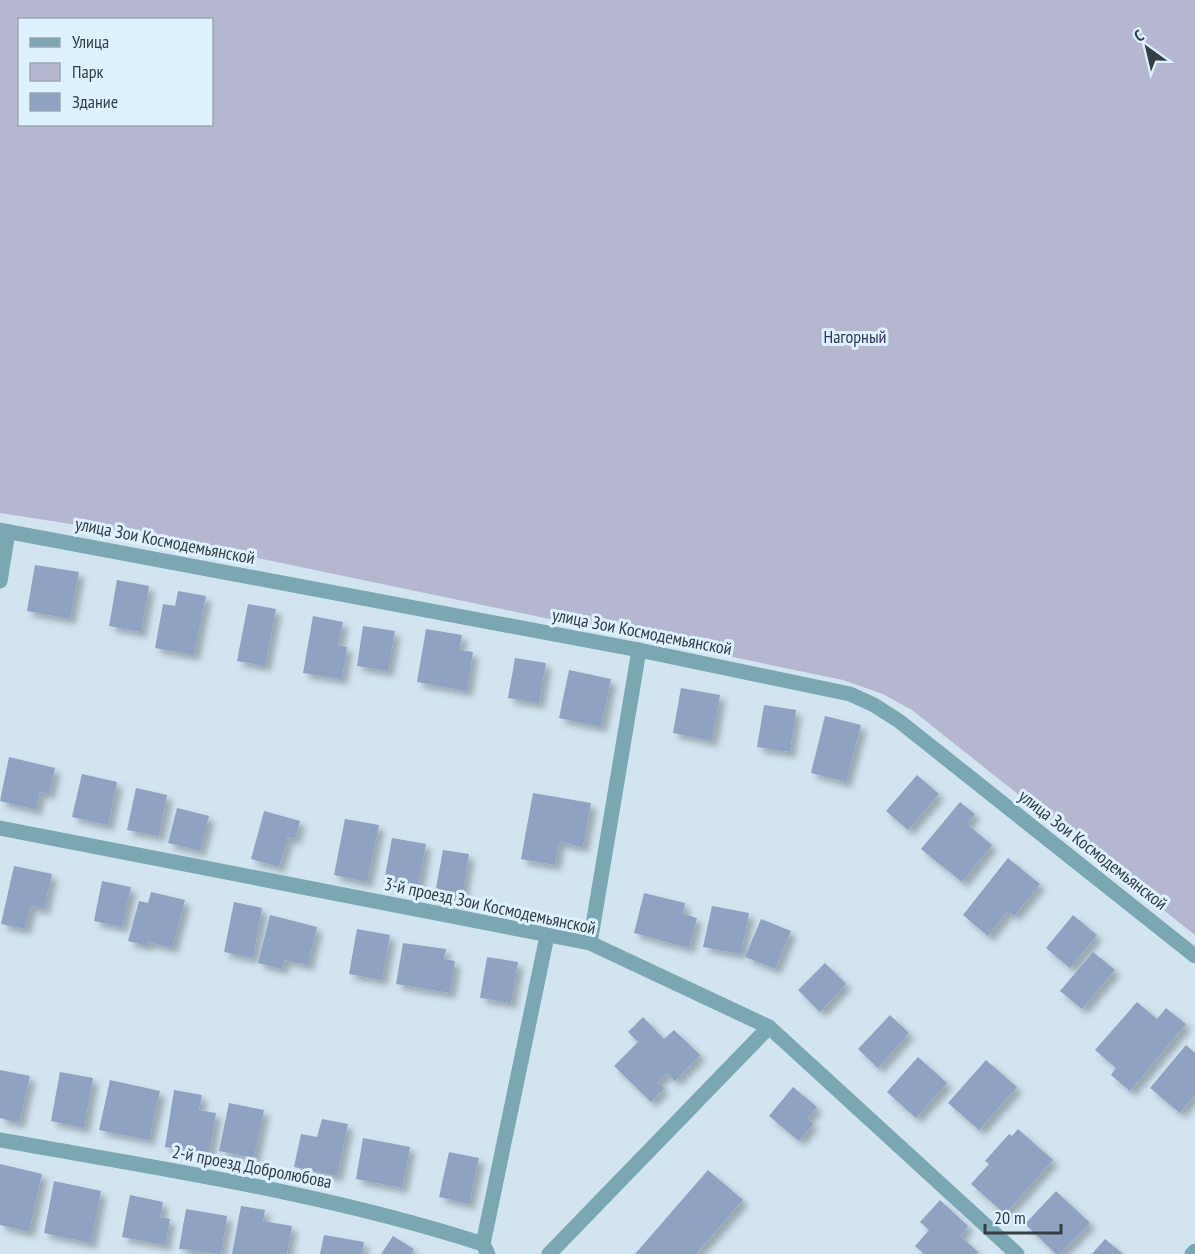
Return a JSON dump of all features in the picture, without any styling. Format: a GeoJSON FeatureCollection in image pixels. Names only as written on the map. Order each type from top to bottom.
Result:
{"type":"FeatureCollection","features":[{"type":"Feature","properties":{"kind":"street"},"geometry":{"type":"LineString","coordinates":[[0,581],[4,531]]}},
{"type":"Feature","properties":{"kind":"street","name":"улица Зои Космодемьянской"},"geometry":{"type":"LineString","coordinates":[[4,531],[639,650],[849,694],[874,705],[899,721],[1195,956]]}},
{"type":"Feature","properties":{"kind":"street"},"geometry":{"type":"LineString","coordinates":[[590,943],[639,650]]}},
{"type":"Feature","properties":{"kind":"street","name":"3-й проезд Зои Космодемьянской"},"geometry":{"type":"LineString","coordinates":[[0,828],[590,943],[770,1027],[1016,1254]]}},
{"type":"Feature","properties":{"kind":"street"},"geometry":{"type":"LineString","coordinates":[[486,1249],[547,936]]}},
{"type":"Feature","properties":{"kind":"street"},"geometry":{"type":"LineString","coordinates":[[549,1254],[770,1027]]}},
{"type":"Feature","properties":{"kind":"street","name":"2-й проезд Добролюбова"},"geometry":{"type":"LineString","coordinates":[[0,1140],[207,1177],[358,1208],[419,1223],[486,1249]]}},
{"type":"Feature","properties":{"kind":"green space","name":"Нагорный"},"geometry":{"type":"Polygon","coordinates":[[[0,0],[1195,0],[1195,935],[912,710],[883,694],[843,680],[161,538],[0,513],[0,0]]]}},
{"type":"Feature","properties":{"kind":"building"},"geometry":{"type":"Polygon","coordinates":[[[35,565],[79,572],[70,619],[27,611],[35,565]]]}},
{"type":"Feature","properties":{"kind":"building"},"geometry":{"type":"Polygon","coordinates":[[[117,580],[149,586],[141,632],[109,626],[117,580]]]}},
{"type":"Feature","properties":{"kind":"building"},"geometry":{"type":"Polygon","coordinates":[[[178,591],[206,596],[194,655],[155,648],[163,604],[175,606],[178,591]]]}},
{"type":"Feature","properties":{"kind":"building"},"geometry":{"type":"Polygon","coordinates":[[[248,604],[276,609],[265,666],[237,661],[248,604]]]}},
{"type":"Feature","properties":{"kind":"building"},"geometry":{"type":"Polygon","coordinates":[[[313,616],[343,622],[338,645],[347,647],[342,679],[303,673],[313,616]]]}},
{"type":"Feature","properties":{"kind":"building"},"geometry":{"type":"Polygon","coordinates":[[[363,626],[395,631],[388,671],[357,666],[363,626]]]}},
{"type":"Feature","properties":{"kind":"building"},"geometry":{"type":"Polygon","coordinates":[[[426,629],[462,635],[459,650],[473,652],[467,691],[417,682],[426,629]]]}},
{"type":"Feature","properties":{"kind":"building"},"geometry":{"type":"Polygon","coordinates":[[[515,658],[546,663],[539,703],[508,698],[515,658]]]}},
{"type":"Feature","properties":{"kind":"building"},"geometry":{"type":"Polygon","coordinates":[[[569,670],[611,679],[601,727],[559,718],[569,670]]]}},
{"type":"Feature","properties":{"kind":"building"},"geometry":{"type":"Polygon","coordinates":[[[681,688],[720,695],[712,741],[673,733],[681,688]]]}},
{"type":"Feature","properties":{"kind":"building"},"geometry":{"type":"Polygon","coordinates":[[[764,705],[796,710],[790,752],[757,747],[764,705]]]}},
{"type":"Feature","properties":{"kind":"building"},"geometry":{"type":"Polygon","coordinates":[[[825,716],[861,725],[846,782],[811,773],[825,716]]]}},
{"type":"Feature","properties":{"kind":"building"},"geometry":{"type":"Polygon","coordinates":[[[9,757],[55,768],[49,794],[40,792],[36,810],[0,801],[9,757]]]}},
{"type":"Feature","properties":{"kind":"building"},"geometry":{"type":"Polygon","coordinates":[[[82,774],[117,782],[108,825],[72,817],[82,774]]]}},
{"type":"Feature","properties":{"kind":"building"},"geometry":{"type":"Polygon","coordinates":[[[917,775],[939,794],[908,830],[886,811],[917,775]]]}},
{"type":"Feature","properties":{"kind":"building"},"geometry":{"type":"Polygon","coordinates":[[[136,788],[167,795],[159,836],[127,830],[136,788]]]}},
{"type":"Feature","properties":{"kind":"building"},"geometry":{"type":"Polygon","coordinates":[[[533,793],[591,803],[583,847],[559,842],[555,865],[521,859],[533,793]]]}},
{"type":"Feature","properties":{"kind":"building"},"geometry":{"type":"Polygon","coordinates":[[[960,802],[975,814],[967,824],[992,845],[962,882],[921,849],[960,802]]]}},
{"type":"Feature","properties":{"kind":"building"},"geometry":{"type":"Polygon","coordinates":[[[177,808],[209,816],[200,851],[168,843],[177,808]]]}},
{"type":"Feature","properties":{"kind":"building"},"geometry":{"type":"Polygon","coordinates":[[[264,811],[300,821],[295,839],[288,837],[279,867],[251,859],[264,811]]]}},
{"type":"Feature","properties":{"kind":"building"},"geometry":{"type":"Polygon","coordinates":[[[345,819],[379,825],[367,882],[334,875],[345,819]]]}},
{"type":"Feature","properties":{"kind":"building"},"geometry":{"type":"Polygon","coordinates":[[[392,838],[426,844],[418,888],[384,882],[392,838]]]}},
{"type":"Feature","properties":{"kind":"building"},"geometry":{"type":"Polygon","coordinates":[[[443,850],[469,854],[461,903],[434,899],[443,850]]]}},
{"type":"Feature","properties":{"kind":"building"},"geometry":{"type":"Polygon","coordinates":[[[1008,858],[1040,884],[1014,916],[1008,911],[988,936],[963,915],[1008,858]]]}},
{"type":"Feature","properties":{"kind":"building"},"geometry":{"type":"Polygon","coordinates":[[[14,866],[52,874],[44,909],[31,906],[25,929],[1,924],[14,866]]]}},
{"type":"Feature","properties":{"kind":"building"},"geometry":{"type":"Polygon","coordinates":[[[102,881],[131,887],[122,927],[94,921],[102,881]]]}},
{"type":"Feature","properties":{"kind":"building"},"geometry":{"type":"Polygon","coordinates":[[[151,892],[185,900],[172,948],[148,942],[147,946],[128,941],[139,901],[148,903],[151,892]]]}},
{"type":"Feature","properties":{"kind":"building"},"geometry":{"type":"Polygon","coordinates":[[[644,893],[685,903],[683,914],[697,918],[689,948],[634,933],[644,893]]]}},
{"type":"Feature","properties":{"kind":"building"},"geometry":{"type":"Polygon","coordinates":[[[234,902],[262,908],[253,958],[224,952],[234,902]]]}},
{"type":"Feature","properties":{"kind":"building"},"geometry":{"type":"Polygon","coordinates":[[[712,906],[749,913],[741,954],[703,947],[712,906]]]}},
{"type":"Feature","properties":{"kind":"building"},"geometry":{"type":"Polygon","coordinates":[[[270,915],[317,927],[308,965],[285,960],[282,969],[258,963],[270,915]]]}},
{"type":"Feature","properties":{"kind":"building"},"geometry":{"type":"Polygon","coordinates":[[[1073,915],[1097,935],[1070,968],[1046,948],[1073,915]]]}},
{"type":"Feature","properties":{"kind":"building"},"geometry":{"type":"Polygon","coordinates":[[[761,919],[791,931],[775,969],[745,957],[761,919]]]}},
{"type":"Feature","properties":{"kind":"building"},"geometry":{"type":"Polygon","coordinates":[[[357,929],[390,935],[382,980],[349,974],[357,929]]]}},
{"type":"Feature","properties":{"kind":"building"},"geometry":{"type":"Polygon","coordinates":[[[403,943],[446,949],[444,959],[455,961],[450,993],[396,984],[403,943]]]}},
{"type":"Feature","properties":{"kind":"building"},"geometry":{"type":"Polygon","coordinates":[[[1093,952],[1115,970],[1082,1009],[1060,991],[1093,952]]]}},
{"type":"Feature","properties":{"kind":"building"},"geometry":{"type":"Polygon","coordinates":[[[487,957],[518,962],[511,1003],[480,998],[487,957]]]}},
{"type":"Feature","properties":{"kind":"building"},"geometry":{"type":"Polygon","coordinates":[[[825,963],[846,984],[820,1012],[798,990],[825,963]]]}},
{"type":"Feature","properties":{"kind":"building"},"geometry":{"type":"Polygon","coordinates":[[[1137,1002],[1157,1019],[1166,1008],[1186,1024],[1130,1091],[1111,1075],[1116,1068],[1095,1050],[1137,1002]]]}},
{"type":"Feature","properties":{"kind":"building"},"geometry":{"type":"Polygon","coordinates":[[[890,1015],[909,1033],[878,1068],[858,1049],[890,1015]]]}},
{"type":"Feature","properties":{"kind":"building"},"geometry":{"type":"Polygon","coordinates":[[[643,1017],[664,1039],[674,1030],[700,1055],[675,1081],[667,1073],[657,1083],[664,1088],[651,1102],[614,1066],[638,1042],[628,1032],[643,1017]]]}},
{"type":"Feature","properties":{"kind":"building"},"geometry":{"type":"Polygon","coordinates":[[[1186,1045],[1195,1053],[1195,1094],[1180,1113],[1150,1088],[1186,1045]]]}},
{"type":"Feature","properties":{"kind":"building"},"geometry":{"type":"Polygon","coordinates":[[[918,1057],[947,1083],[916,1118],[887,1092],[918,1057]]]}},
{"type":"Feature","properties":{"kind":"building"},"geometry":{"type":"Polygon","coordinates":[[[986,1060],[1017,1087],[979,1130],[948,1103],[986,1060]]]}},
{"type":"Feature","properties":{"kind":"building"},"geometry":{"type":"Polygon","coordinates":[[[0,1070],[30,1076],[19,1123],[0,1118],[0,1070]]]}},
{"type":"Feature","properties":{"kind":"building"},"geometry":{"type":"Polygon","coordinates":[[[60,1072],[93,1078],[84,1128],[51,1121],[60,1072]]]}},
{"type":"Feature","properties":{"kind":"building"},"geometry":{"type":"Polygon","coordinates":[[[110,1080],[160,1091],[149,1140],[99,1130],[110,1080]]]}},
{"type":"Feature","properties":{"kind":"building"},"geometry":{"type":"Polygon","coordinates":[[[793,1087],[817,1107],[807,1119],[813,1124],[799,1141],[769,1116],[793,1087]]]}},
{"type":"Feature","properties":{"kind":"building"},"geometry":{"type":"Polygon","coordinates":[[[174,1090],[202,1095],[199,1110],[216,1113],[209,1154],[165,1147],[174,1090]]]}},
{"type":"Feature","properties":{"kind":"building"},"geometry":{"type":"Polygon","coordinates":[[[229,1103],[264,1110],[254,1158],[219,1151],[229,1103]]]}},
{"type":"Feature","properties":{"kind":"building"},"geometry":{"type":"Polygon","coordinates":[[[322,1119],[348,1124],[337,1176],[294,1167],[301,1134],[317,1137],[322,1119]]]}},
{"type":"Feature","properties":{"kind":"building"},"geometry":{"type":"Polygon","coordinates":[[[1018,1129],[1053,1160],[1005,1214],[971,1184],[989,1164],[985,1161],[1009,1134],[1012,1136],[1018,1129]]]}},
{"type":"Feature","properties":{"kind":"building"},"geometry":{"type":"Polygon","coordinates":[[[363,1138],[410,1147],[402,1188],[356,1179],[363,1138]]]}},
{"type":"Feature","properties":{"kind":"building"},"geometry":{"type":"Polygon","coordinates":[[[449,1152],[479,1158],[469,1204],[439,1197],[449,1152]]]}},
{"type":"Feature","properties":{"kind":"building"},"geometry":{"type":"Polygon","coordinates":[[[0,1164],[42,1174],[29,1232],[0,1225],[0,1164]]]}},
{"type":"Feature","properties":{"kind":"building"},"geometry":{"type":"Polygon","coordinates":[[[708,1170],[743,1200],[696,1254],[635,1254],[708,1170]]]}},
{"type":"Feature","properties":{"kind":"building"},"geometry":{"type":"Polygon","coordinates":[[[54,1181],[101,1191],[91,1243],[44,1233],[54,1181]]]}},
{"type":"Feature","properties":{"kind":"building"},"geometry":{"type":"Polygon","coordinates":[[[1056,1191],[1090,1223],[1060,1254],[1056,1254],[1025,1224],[1056,1191]]]}},
{"type":"Feature","properties":{"kind":"building"},"geometry":{"type":"Polygon","coordinates":[[[130,1195],[163,1202],[160,1217],[170,1219],[165,1245],[122,1237],[130,1195]]]}},
{"type":"Feature","properties":{"kind":"building"},"geometry":{"type":"Polygon","coordinates":[[[940,1200],[968,1226],[960,1236],[978,1252],[976,1254],[924,1254],[915,1246],[929,1230],[920,1222],[940,1200]]]}},
{"type":"Feature","properties":{"kind":"building"},"geometry":{"type":"Polygon","coordinates":[[[241,1206],[265,1210],[263,1221],[292,1226],[287,1254],[232,1254],[241,1206]]]}},
{"type":"Feature","properties":{"kind":"building"},"geometry":{"type":"Polygon","coordinates":[[[186,1209],[227,1216],[221,1254],[179,1249],[186,1209]]]}},
{"type":"Feature","properties":{"kind":"building"},"geometry":{"type":"Polygon","coordinates":[[[324,1235],[364,1242],[362,1254],[320,1254],[324,1235]]]}},
{"type":"Feature","properties":{"kind":"building"},"geometry":{"type":"Polygon","coordinates":[[[393,1236],[414,1249],[411,1254],[381,1254],[393,1236]]]}},
{"type":"Feature","properties":{"kind":"building"},"geometry":{"type":"Polygon","coordinates":[[[1105,1239],[1123,1254],[1092,1254],[1105,1239]]]}}]}
